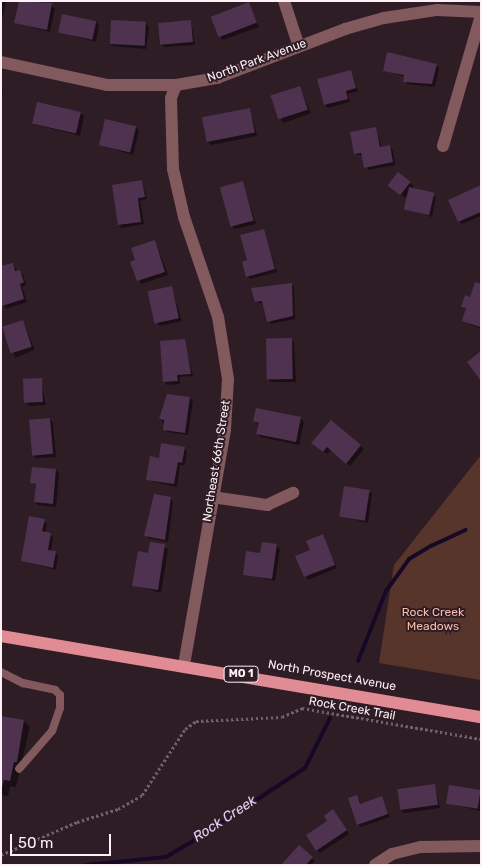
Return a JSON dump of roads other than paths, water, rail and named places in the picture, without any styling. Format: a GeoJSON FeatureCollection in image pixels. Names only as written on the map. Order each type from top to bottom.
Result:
{"type":"FeatureCollection","features":[{"type":"Feature","properties":{"kind":"main road","name":"North Prospect Avenue"},"geometry":{"type":"LineString","coordinates":[[2,638],[184,664],[481,716]]}},
{"type":"Feature","properties":{"kind":"street"},"geometry":{"type":"LineString","coordinates":[[284,1],[299,47]]}},
{"type":"Feature","properties":{"kind":"street","name":"North Park Avenue"},"geometry":{"type":"LineString","coordinates":[[1,62],[107,85],[176,85],[217,78],[384,18],[437,10],[481,13]]}},
{"type":"Feature","properties":{"kind":"street"},"geometry":{"type":"LineString","coordinates":[[443,146],[481,13]]}},
{"type":"Feature","properties":{"kind":"street","name":"Northeast 66th Street"},"geometry":{"type":"LineString","coordinates":[[176,85],[170,98],[173,169],[184,217],[218,317],[228,380],[225,430],[184,664]]}},
{"type":"Feature","properties":{"kind":"street"},"geometry":{"type":"LineString","coordinates":[[212,496],[267,505],[292,493]]}},
{"type":"Feature","properties":{"kind":"street"},"geometry":{"type":"LineString","coordinates":[[375,865],[392,854],[421,847],[481,846]]}},
{"type":"Feature","properties":{"kind":"lane"},"geometry":{"type":"LineString","coordinates":[[1,672],[23,683],[55,690],[60,695],[60,708],[52,731],[20,769]]}},
{"type":"Feature","properties":{"kind":"waterway","name":"Rock Creek"},"geometry":{"type":"LineString","coordinates":[[358,661],[386,591],[409,559],[431,546],[466,530]]}},
{"type":"Feature","properties":{"kind":"waterway","name":"Rock Creek"},"geometry":{"type":"LineString","coordinates":[[86,865],[166,857],[203,835],[305,768],[330,718]]}},
{"type":"Feature","properties":{"kind":"park label","name":"Rock Creek Meadows"},"geometry":{"type":"Point","coordinates":[433,620]}}]}
